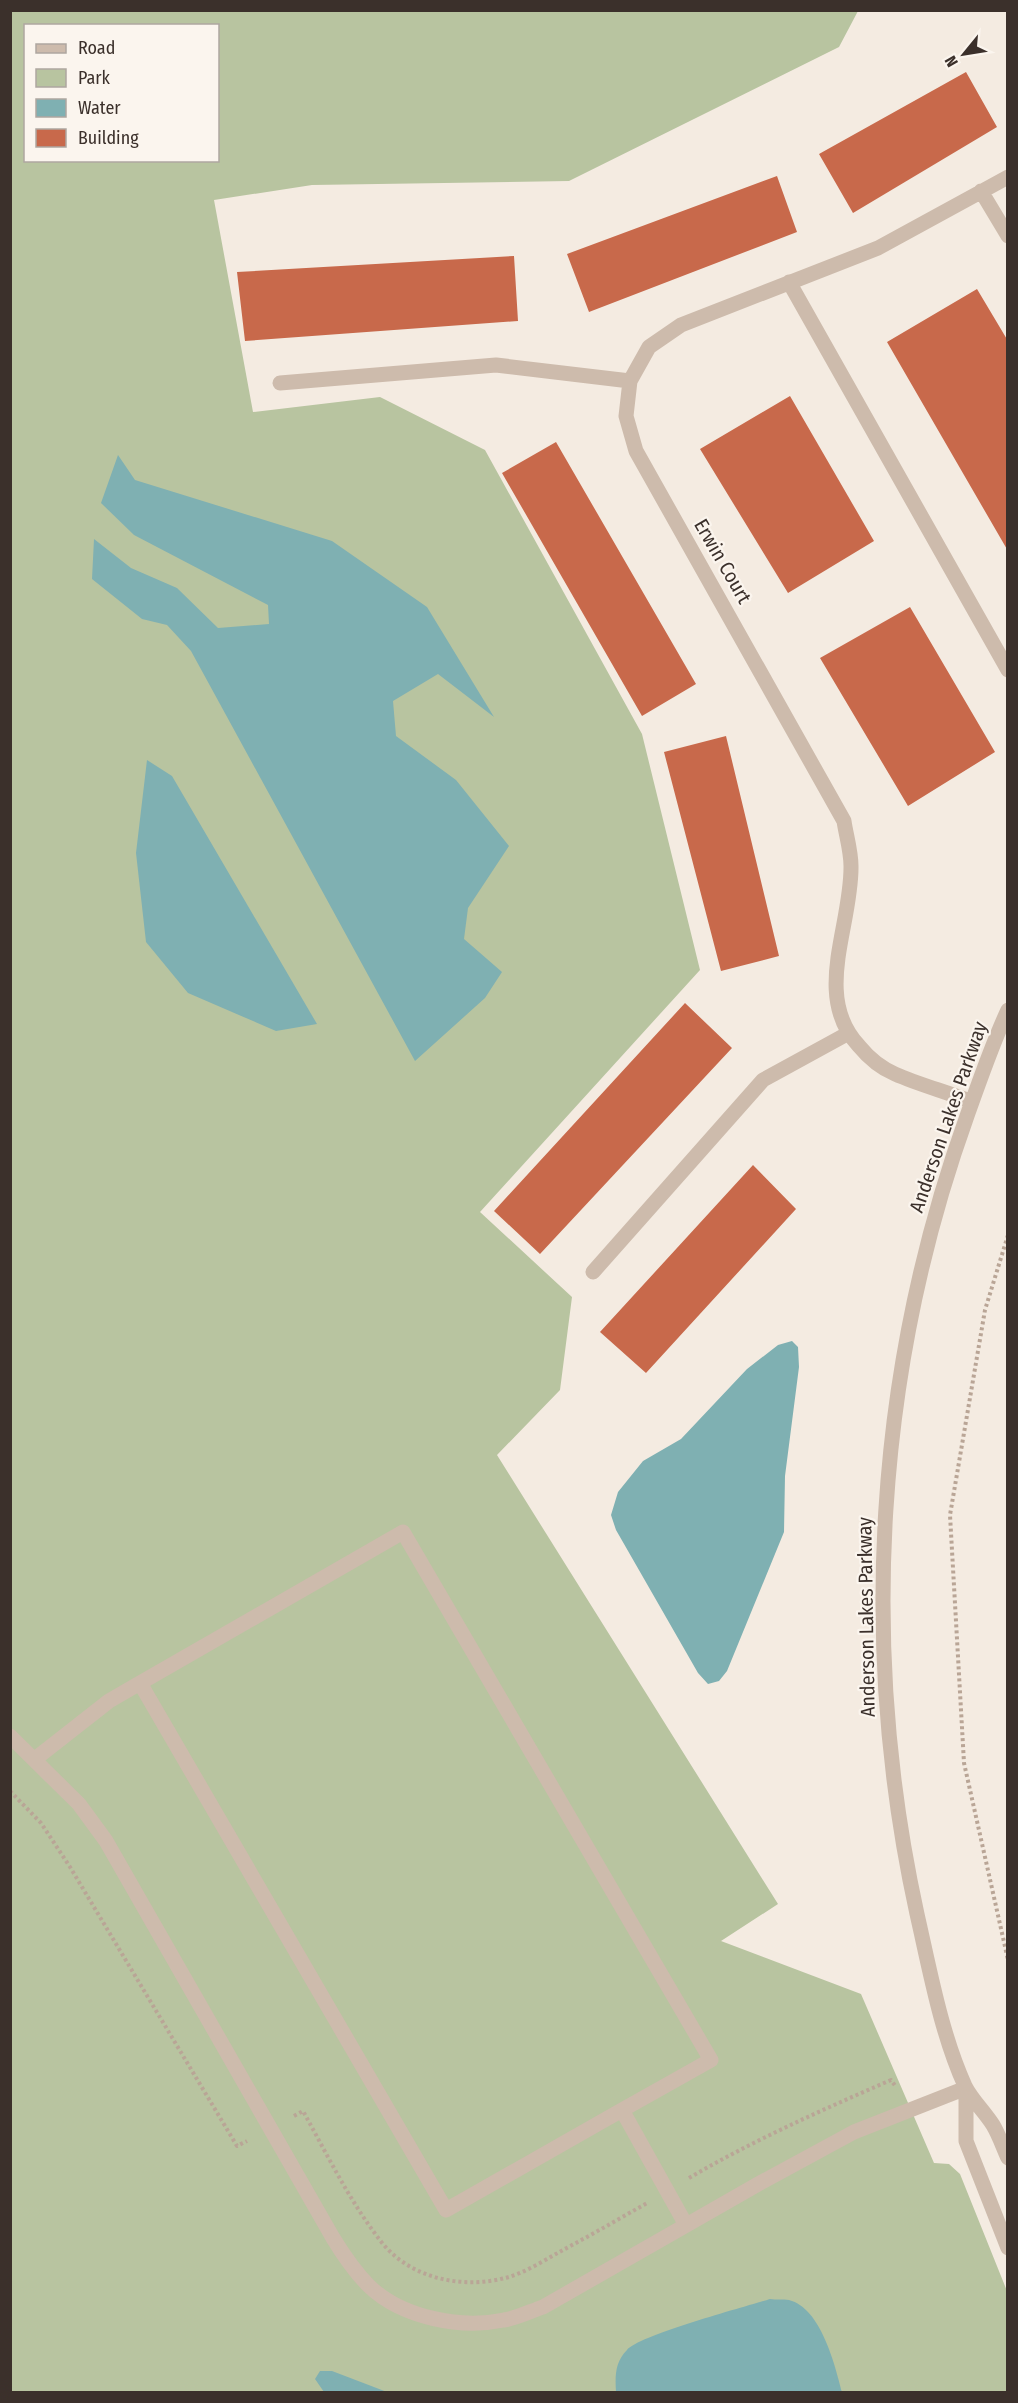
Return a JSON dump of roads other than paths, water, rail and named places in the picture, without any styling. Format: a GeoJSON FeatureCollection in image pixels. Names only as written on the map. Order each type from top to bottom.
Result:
{"type":"FeatureCollection","features":[{"type":"Feature","properties":{"kind":"street","name":"Erwin Court"},"geometry":{"type":"LineString","coordinates":[[972,1102],[894,1074],[868,1056],[847,1034],[836,1007],[835,978],[848,908],[852,865],[844,820],[636,451],[626,416],[630,381],[649,347],[681,325],[878,248],[1008,177]]}},
{"type":"Feature","properties":{"kind":"street"},"geometry":{"type":"LineString","coordinates":[[981,191],[1008,236]]}},
{"type":"Feature","properties":{"kind":"street"},"geometry":{"type":"LineString","coordinates":[[789,282],[1008,670]]}},
{"type":"Feature","properties":{"kind":"street"},"geometry":{"type":"LineString","coordinates":[[280,383],[496,365],[630,381]]}},
{"type":"Feature","properties":{"kind":"street","name":"Anderson Lakes Parkway"},"geometry":{"type":"LineString","coordinates":[[1008,1010],[945,1179],[919,1284],[900,1382],[885,1506],[882,1612],[886,1711],[894,1791],[906,1864],[941,2012],[966,2088],[994,2127],[1008,2158]]}},
{"type":"Feature","properties":{"kind":"street"},"geometry":{"type":"LineString","coordinates":[[593,1272],[764,1080],[847,1034]]}},
{"type":"Feature","properties":{"kind":"street"},"geometry":{"type":"LineString","coordinates":[[35,1759],[109,1701],[140,1683],[403,1532],[711,2060],[446,2211],[140,1683]]}},
{"type":"Feature","properties":{"kind":"street"},"geometry":{"type":"LineString","coordinates":[[10,1736],[79,1804],[106,1841],[333,2238],[350,2265],[371,2288],[398,2306],[435,2319],[470,2324],[506,2320],[543,2307],[854,2132],[966,2088]]}},
{"type":"Feature","properties":{"kind":"street","name":"Anderson Lakes Parkway"},"geometry":{"type":"LineString","coordinates":[[966,2088],[966,2141],[1008,2248]]}},
{"type":"Feature","properties":{"kind":"street"},"geometry":{"type":"LineString","coordinates":[[622,2110],[686,2225]]}},
{"type":"Feature","properties":{"kind":"water"},"geometry":{"type":"Polygon","coordinates":[[[118,455],[135,480],[332,541],[427,607],[494,717],[438,674],[393,701],[396,736],[456,780],[509,846],[468,908],[464,939],[502,972],[485,998],[415,1061],[191,651],[167,625],[142,619],[92,579],[94,539],[131,568],[177,588],[218,628],[269,624],[268,605],[134,535],[101,503],[118,455]]]}},
{"type":"Feature","properties":{"kind":"water"},"geometry":{"type":"Polygon","coordinates":[[[147,760],[172,776],[317,1024],[276,1031],[188,993],[146,942],[136,853],[147,760]]]}},
{"type":"Feature","properties":{"kind":"water"},"geometry":{"type":"Polygon","coordinates":[[[792,1341],[798,1347],[799,1367],[785,1476],[784,1532],[727,1671],[719,1681],[708,1684],[698,1673],[616,1530],[611,1515],[618,1492],[643,1461],[681,1439],[747,1369],[778,1345],[792,1341]]]}},
{"type":"Feature","properties":{"kind":"water"},"geometry":{"type":"Polygon","coordinates":[[[770,2299],[789,2300],[800,2305],[810,2314],[831,2353],[842,2392],[616,2392],[618,2364],[627,2350],[636,2344],[671,2329],[770,2299]]]}},
{"type":"Feature","properties":{"kind":"water"},"geometry":{"type":"Polygon","coordinates":[[[320,2371],[332,2371],[387,2392],[324,2392],[315,2379],[320,2371]]]}}]}
